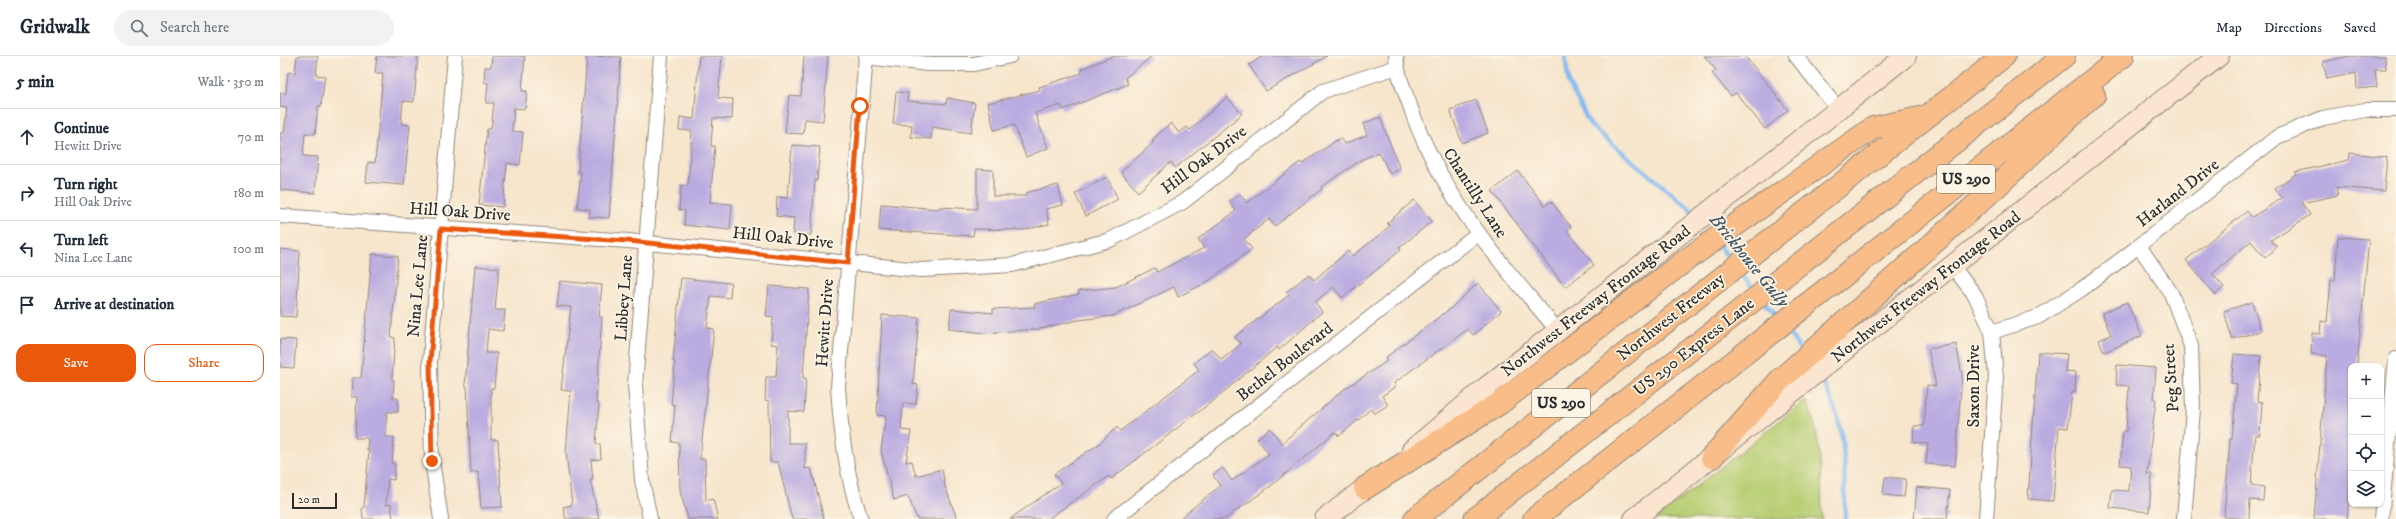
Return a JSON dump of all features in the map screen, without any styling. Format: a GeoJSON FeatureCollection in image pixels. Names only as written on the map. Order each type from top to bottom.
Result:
{"type":"FeatureCollection","features":[{"type":"Feature","properties":{"kind":"highway","name":"Northwest Freeway"},"geometry":{"type":"LineString","coordinates":[[1415,519],[2004,56]]}},
{"type":"Feature","properties":{"kind":"highway","name":"US 290 Express Lane"},"geometry":{"type":"LineString","coordinates":[[1475,519],[2064,56]]}},
{"type":"Feature","properties":{"kind":"highway","name":"US 290"},"geometry":{"type":"LineString","coordinates":[[1534,519],[2123,56]]}},
{"type":"Feature","properties":{"kind":"highway"},"geometry":{"type":"LineString","coordinates":[[1712,457],[1785,387],[1840,341],[1996,186],[2136,56]]}},
{"type":"Feature","properties":{"kind":"highway"},"geometry":{"type":"LineString","coordinates":[[1366,488],[1500,403],[1686,260],[1873,128],[1926,117]]}},
{"type":"Feature","properties":{"kind":"main road","name":"Northwest Freeway Frontage Road"},"geometry":{"type":"LineString","coordinates":[[1325,519],[1366,488],[1558,331],[1906,56]]}},
{"type":"Feature","properties":{"kind":"main road","name":"Northwest Freeway Frontage Road"},"geometry":{"type":"LineString","coordinates":[[1840,341],[1952,266],[2219,56]]}},
{"type":"Feature","properties":{"kind":"main road"},"geometry":{"type":"LineString","coordinates":[[1634,519],[1712,457]]}},
{"type":"Feature","properties":{"kind":"street","name":"Nina Lee Lane"},"geometry":{"type":"LineString","coordinates":[[441,519],[432,461],[430,362],[455,56]]}},
{"type":"Feature","properties":{"kind":"street","name":"Libbey Lane"},"geometry":{"type":"LineString","coordinates":[[650,519],[642,480],[635,385],[661,56]]}},
{"type":"Feature","properties":{"kind":"street"},"geometry":{"type":"LineString","coordinates":[[866,56],[928,64],[974,64],[1010,56]]}},
{"type":"Feature","properties":{"kind":"street","name":"Hewitt Drive"},"geometry":{"type":"LineString","coordinates":[[861,519],[854,499],[842,437],[838,387],[866,56]]}},
{"type":"Feature","properties":{"kind":"street"},"geometry":{"type":"LineString","coordinates":[[1796,56],[1838,109]]}},
{"type":"Feature","properties":{"kind":"street","name":"Hill Oak Drive"},"geometry":{"type":"LineString","coordinates":[[280,216],[646,243],[921,270],[1012,265],[1110,240],[1183,202],[1323,91],[1396,62]]}},
{"type":"Feature","properties":{"kind":"street","name":"Chantilly Lane"},"geometry":{"type":"LineString","coordinates":[[1396,62],[1412,113],[1431,159],[1477,234],[1558,331]]}},
{"type":"Feature","properties":{"kind":"street","name":"Harland Drive"},"geometry":{"type":"LineString","coordinates":[[1992,332],[2038,317],[2082,289],[2140,246],[2277,137],[2323,118],[2365,110],[2396,110]]}},
{"type":"Feature","properties":{"kind":"street","name":"Bethel Boulevard"},"geometry":{"type":"LineString","coordinates":[[1114,519],[1477,234]]}},
{"type":"Feature","properties":{"kind":"street","name":"Peg Street"},"geometry":{"type":"LineString","coordinates":[[2140,246],[2171,293],[2191,346],[2193,409],[2184,519]]}},
{"type":"Feature","properties":{"kind":"street","name":"Saxon Drive"},"geometry":{"type":"LineString","coordinates":[[1952,266],[1975,295],[1992,332],[1996,377],[1986,519]]}},
{"type":"Feature","properties":{"kind":"street"},"geometry":{"type":"LineString","coordinates":[[2381,519],[2396,359]]}},
{"type":"Feature","properties":{"kind":"green space"},"geometry":{"type":"Polygon","coordinates":[[[1806,400],[1816,429],[1820,458],[1822,519],[1655,519],[1806,400]]]}},
{"type":"Feature","properties":{"kind":"building"},"geometry":{"type":"Polygon","coordinates":[[[297,56],[318,56],[316,75],[325,76],[321,106],[318,106],[315,134],[305,133],[303,156],[318,157],[315,193],[280,190],[280,133],[284,133],[287,108],[280,107],[280,93],[286,93],[288,72],[295,73],[297,56]]]}},
{"type":"Feature","properties":{"kind":"building"},"geometry":{"type":"Polygon","coordinates":[[[377,56],[418,56],[414,102],[403,101],[401,124],[410,125],[404,185],[366,182],[368,162],[375,163],[383,73],[375,73],[377,56]]]}},
{"type":"Feature","properties":{"kind":"building"},"geometry":{"type":"Polygon","coordinates":[[[492,56],[525,56],[522,91],[527,91],[525,109],[514,108],[512,131],[523,132],[520,165],[507,163],[503,207],[479,205],[487,129],[491,129],[494,103],[486,103],[488,83],[484,82],[485,67],[491,67],[492,56]]]}},
{"type":"Feature","properties":{"kind":"building"},"geometry":{"type":"Polygon","coordinates":[[[587,56],[621,57],[609,218],[589,217],[590,209],[577,208],[581,172],[578,172],[587,56]]]}},
{"type":"Feature","properties":{"kind":"building"},"geometry":{"type":"Polygon","coordinates":[[[699,56],[722,56],[718,98],[733,99],[732,119],[713,118],[711,146],[715,146],[710,202],[732,204],[730,230],[684,225],[685,211],[679,210],[681,185],[688,186],[692,131],[679,130],[680,117],[694,119],[699,56]]]}},
{"type":"Feature","properties":{"kind":"building"},"geometry":{"type":"Polygon","coordinates":[[[804,56],[828,56],[823,121],[805,119],[803,134],[785,133],[789,95],[801,96],[804,56]]]}},
{"type":"Feature","properties":{"kind":"building"},"geometry":{"type":"Polygon","coordinates":[[[1113,56],[1152,56],[1125,78],[1128,84],[1063,110],[1061,105],[1035,113],[1048,148],[1026,157],[1014,125],[994,130],[988,103],[1040,90],[1039,87],[1082,73],[1081,69],[1113,56]]]}},
{"type":"Feature","properties":{"kind":"building"},"geometry":{"type":"Polygon","coordinates":[[[1263,56],[1327,56],[1266,91],[1249,65],[1263,56]]]}},
{"type":"Feature","properties":{"kind":"building"},"geometry":{"type":"Polygon","coordinates":[[[1704,56],[1745,56],[1788,110],[1765,129],[1736,93],[1731,96],[1712,73],[1716,70],[1704,56]]]}},
{"type":"Feature","properties":{"kind":"building"},"geometry":{"type":"Polygon","coordinates":[[[2350,56],[2385,56],[2386,69],[2375,69],[2377,87],[2357,89],[2356,73],[2327,79],[2323,62],[2350,56]]]}},
{"type":"Feature","properties":{"kind":"building"},"geometry":{"type":"Polygon","coordinates":[[[896,92],[908,93],[907,101],[946,104],[947,98],[975,103],[971,133],[932,127],[931,139],[911,137],[912,125],[893,124],[896,92]]]}},
{"type":"Feature","properties":{"kind":"building"},"geometry":{"type":"Polygon","coordinates":[[[1227,97],[1242,114],[1175,168],[1171,162],[1138,192],[1121,172],[1154,142],[1152,140],[1171,123],[1179,133],[1187,127],[1190,130],[1227,97]]]}},
{"type":"Feature","properties":{"kind":"building"},"geometry":{"type":"Polygon","coordinates":[[[1476,100],[1488,133],[1462,143],[1450,110],[1476,100]]]}},
{"type":"Feature","properties":{"kind":"building"},"geometry":{"type":"Polygon","coordinates":[[[1380,117],[1400,169],[1390,174],[1379,152],[1361,160],[1321,187],[1322,189],[1275,226],[1269,219],[1244,239],[1252,249],[1207,282],[1178,297],[1174,287],[1113,316],[1078,320],[1039,329],[984,333],[949,329],[951,309],[993,313],[993,309],[1035,307],[1034,304],[1079,294],[1078,291],[1116,287],[1155,268],[1157,272],[1204,248],[1198,239],[1236,211],[1229,202],[1240,194],[1247,203],[1300,162],[1302,164],[1340,138],[1344,144],[1367,135],[1363,124],[1380,117]]]}},
{"type":"Feature","properties":{"kind":"building"},"geometry":{"type":"Polygon","coordinates":[[[792,145],[820,147],[817,181],[815,180],[811,235],[793,234],[794,218],[776,216],[777,197],[788,198],[792,145]]]}},
{"type":"Feature","properties":{"kind":"building"},"geometry":{"type":"Polygon","coordinates":[[[2350,153],[2387,157],[2384,191],[2336,187],[2338,195],[2302,203],[2310,215],[2271,240],[2277,247],[2265,258],[2251,241],[2212,274],[2224,287],[2215,295],[2186,260],[2247,211],[2252,217],[2282,198],[2275,188],[2296,174],[2295,172],[2349,160],[2350,153]]]}},
{"type":"Feature","properties":{"kind":"building"},"geometry":{"type":"Polygon","coordinates":[[[977,169],[993,170],[993,196],[1026,196],[1025,193],[1058,185],[1063,205],[1046,209],[1049,224],[1023,230],[974,229],[973,236],[879,230],[881,204],[938,209],[939,207],[977,209],[977,169]]]}},
{"type":"Feature","properties":{"kind":"building"},"geometry":{"type":"Polygon","coordinates":[[[1518,171],[1545,206],[1551,201],[1571,227],[1567,230],[1594,265],[1565,287],[1492,191],[1518,171]]]}},
{"type":"Feature","properties":{"kind":"building"},"geometry":{"type":"Polygon","coordinates":[[[1107,177],[1118,199],[1086,216],[1075,194],[1107,177]]]}},
{"type":"Feature","properties":{"kind":"building"},"geometry":{"type":"Polygon","coordinates":[[[1414,200],[1432,221],[1399,248],[1401,250],[1342,298],[1333,287],[1315,302],[1322,312],[1279,350],[1277,347],[1214,400],[1111,479],[1109,476],[1048,519],[1010,519],[1061,483],[1054,474],[1099,444],[1117,427],[1120,431],[1199,370],[1194,363],[1212,348],[1221,360],[1241,344],[1235,337],[1289,295],[1286,292],[1309,274],[1314,280],[1348,251],[1353,256],[1390,226],[1387,223],[1414,200]]]}},
{"type":"Feature","properties":{"kind":"building"},"geometry":{"type":"Polygon","coordinates":[[[2338,237],[2369,239],[2357,363],[2348,363],[2347,519],[2314,519],[2327,356],[2311,354],[2312,333],[2320,334],[2321,321],[2327,322],[2331,280],[2335,280],[2338,237]]]}},
{"type":"Feature","properties":{"kind":"building"},"geometry":{"type":"Polygon","coordinates":[[[280,249],[300,251],[296,317],[280,316],[280,249]]]}},
{"type":"Feature","properties":{"kind":"building"},"geometry":{"type":"Polygon","coordinates":[[[372,254],[398,256],[391,337],[395,338],[392,379],[394,380],[393,398],[398,398],[398,412],[387,412],[385,437],[394,437],[392,464],[395,464],[394,480],[388,479],[386,505],[391,504],[393,519],[363,519],[362,508],[364,507],[369,450],[367,450],[368,438],[355,438],[357,397],[351,397],[352,378],[361,378],[372,254]]]}},
{"type":"Feature","properties":{"kind":"building"},"geometry":{"type":"Polygon","coordinates":[[[475,266],[499,268],[495,310],[505,310],[503,331],[488,329],[486,353],[497,353],[494,388],[491,388],[491,440],[498,440],[502,507],[481,508],[478,472],[471,473],[467,386],[465,385],[475,266]]]}},
{"type":"Feature","properties":{"kind":"building"},"geometry":{"type":"Polygon","coordinates":[[[681,278],[731,283],[730,298],[711,296],[707,328],[714,329],[700,459],[705,459],[706,501],[713,499],[718,519],[688,519],[680,491],[679,443],[672,442],[675,405],[671,404],[675,362],[673,361],[681,278]]]}},
{"type":"Feature","properties":{"kind":"building"},"geometry":{"type":"Polygon","coordinates":[[[560,281],[602,285],[599,317],[602,317],[596,403],[599,403],[596,444],[600,444],[601,459],[591,460],[593,480],[590,480],[599,519],[566,519],[563,507],[572,505],[566,452],[571,391],[561,390],[571,307],[557,306],[560,281]]]}},
{"type":"Feature","properties":{"kind":"building"},"geometry":{"type":"Polygon","coordinates":[[[1478,283],[1501,311],[1473,335],[1468,329],[1394,383],[1396,386],[1382,396],[1388,405],[1374,414],[1371,409],[1339,436],[1335,432],[1272,485],[1225,519],[1179,519],[1220,486],[1213,475],[1223,468],[1232,481],[1269,454],[1257,439],[1270,428],[1282,443],[1343,390],[1387,361],[1385,358],[1451,308],[1478,283]]]}},
{"type":"Feature","properties":{"kind":"building"},"geometry":{"type":"Polygon","coordinates":[[[769,286],[809,289],[803,378],[806,378],[804,412],[788,411],[788,443],[805,443],[805,469],[811,468],[824,519],[792,519],[778,462],[770,462],[769,401],[765,400],[766,377],[776,377],[778,345],[771,344],[773,317],[766,316],[769,286]]]}},
{"type":"Feature","properties":{"kind":"building"},"geometry":{"type":"Polygon","coordinates":[[[2127,302],[2142,336],[2104,352],[2099,340],[2111,335],[2102,313],[2127,302]]]}},
{"type":"Feature","properties":{"kind":"building"},"geometry":{"type":"Polygon","coordinates":[[[2252,302],[2261,331],[2232,339],[2224,311],[2252,302]]]}},
{"type":"Feature","properties":{"kind":"building"},"geometry":{"type":"Polygon","coordinates":[[[882,315],[919,318],[913,384],[918,385],[916,404],[903,403],[901,430],[911,431],[906,462],[912,461],[916,476],[942,469],[945,486],[957,519],[917,519],[908,496],[894,500],[881,451],[886,416],[877,415],[882,315]]]}},
{"type":"Feature","properties":{"kind":"building"},"geometry":{"type":"Polygon","coordinates":[[[280,339],[296,340],[294,368],[280,367],[280,339]]]}},
{"type":"Feature","properties":{"kind":"building"},"geometry":{"type":"Polygon","coordinates":[[[1956,344],[1962,375],[1955,466],[1926,464],[1928,444],[1913,442],[1914,426],[1924,426],[1927,385],[1936,386],[1928,349],[1956,344]]]}},
{"type":"Feature","properties":{"kind":"building"},"geometry":{"type":"Polygon","coordinates":[[[2038,352],[2067,354],[2065,371],[2076,372],[2075,392],[2072,392],[2068,428],[2059,427],[2053,501],[2028,499],[2038,352]]]}},
{"type":"Feature","properties":{"kind":"building"},"geometry":{"type":"Polygon","coordinates":[[[2234,354],[2261,356],[2257,401],[2262,402],[2260,435],[2255,435],[2251,485],[2264,487],[2263,501],[2250,500],[2249,519],[2224,517],[2230,439],[2232,439],[2237,384],[2231,383],[2234,354]]]}},
{"type":"Feature","properties":{"kind":"building"},"geometry":{"type":"Polygon","coordinates":[[[2117,365],[2156,368],[2154,399],[2156,399],[2147,474],[2152,474],[2149,512],[2110,508],[2112,490],[2129,491],[2131,466],[2120,465],[2123,431],[2126,431],[2129,386],[2116,385],[2117,365]]]}},
{"type":"Feature","properties":{"kind":"building"},"geometry":{"type":"Polygon","coordinates":[[[1885,477],[1906,479],[1904,497],[1883,495],[1885,477]]]}},
{"type":"Feature","properties":{"kind":"building"},"geometry":{"type":"Polygon","coordinates":[[[1917,487],[1950,490],[1947,519],[1914,519],[1917,487]]]}},
{"type":"Feature","properties":{"kind":"waterway","name":"Brickhouse Gully"},"geometry":{"type":"LineString","coordinates":[[1565,56],[1569,84],[1591,126],[1689,208],[1696,217]]}},
{"type":"Feature","properties":{"kind":"waterway","name":"Brickhouse Gully"},"geometry":{"type":"LineString","coordinates":[[1718,244],[1732,262]]}},
{"type":"Feature","properties":{"kind":"waterway","name":"Brickhouse Gully"},"geometry":{"type":"LineString","coordinates":[[1739,271],[1756,292]]}},
{"type":"Feature","properties":{"kind":"waterway","name":"Brickhouse Gully"},"geometry":{"type":"LineString","coordinates":[[1763,301],[1778,320]]}},
{"type":"Feature","properties":{"kind":"waterway","name":"Brickhouse Gully"},"geometry":{"type":"LineString","coordinates":[[1786,329],[1802,352]]}},
{"type":"Feature","properties":{"kind":"waterway","name":"Brickhouse Gully"},"geometry":{"type":"LineString","coordinates":[[1819,376],[1829,393],[1836,410],[1840,428],[1844,463],[1845,519]]}},
{"type":"Feature","properties":{"kind":"route"},"geometry":{"type":"LineString","coordinates":[[432,461],[430,362],[441,229],[628,241],[848,263],[860,106]]}}]}
